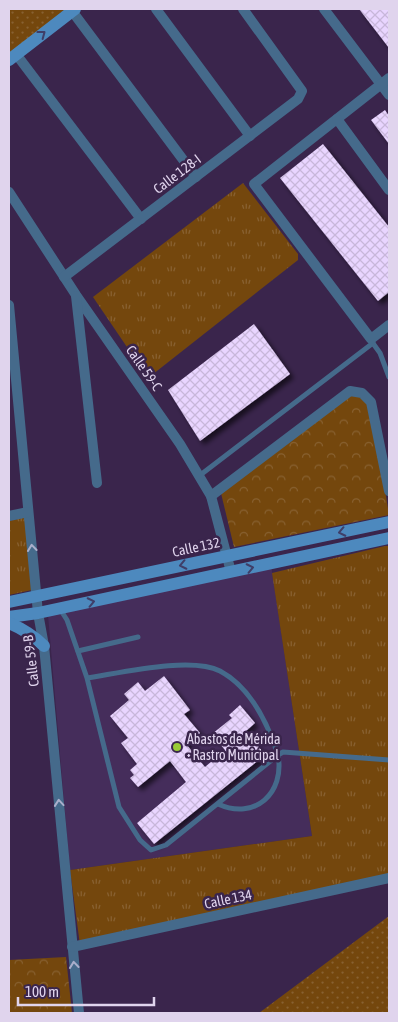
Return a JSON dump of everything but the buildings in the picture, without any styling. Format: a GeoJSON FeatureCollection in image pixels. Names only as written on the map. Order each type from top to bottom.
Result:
{"type":"FeatureCollection","features":[{"type":"Feature","properties":{"kind":"street"},"geometry":{"type":"LineString","coordinates":[[156,9],[250,136]]}},
{"type":"Feature","properties":{"kind":"street","name":"Calle 128-I"},"geometry":{"type":"LineString","coordinates":[[64,276],[298,99],[302,91],[243,9]]}},
{"type":"Feature","properties":{"kind":"street"},"geometry":{"type":"LineString","coordinates":[[324,9],[385,81],[389,95]]}},
{"type":"Feature","properties":{"kind":"street"},"geometry":{"type":"LineString","coordinates":[[141,219],[12,57],[74,10],[196,177]]}},
{"type":"Feature","properties":{"kind":"street"},"geometry":{"type":"LineString","coordinates":[[385,81],[254,184],[372,341],[389,325]]}},
{"type":"Feature","properties":{"kind":"street"},"geometry":{"type":"LineString","coordinates":[[337,119],[389,190]]}},
{"type":"Feature","properties":{"kind":"street","name":"Calle 59-C"},"geometry":{"type":"LineString","coordinates":[[9,192],[76,295],[180,444],[211,496],[231,572]]}},
{"type":"Feature","properties":{"kind":"street"},"geometry":{"type":"LineString","coordinates":[[76,295],[96,483]]}},
{"type":"Feature","properties":{"kind":"street","name":"Calle 59-B"},"geometry":{"type":"LineString","coordinates":[[9,305],[11,358],[36,596],[44,646],[79,1013]]}},
{"type":"Feature","properties":{"kind":"street"},"geometry":{"type":"LineString","coordinates":[[211,496],[350,391],[362,393],[371,402],[389,491]]}},
{"type":"Feature","properties":{"kind":"street"},"geometry":{"type":"LineString","coordinates":[[9,516],[28,512]]}},
{"type":"Feature","properties":{"kind":"street","name":"Calle 132"},"geometry":{"type":"LineString","coordinates":[[9,602],[389,522]]}},
{"type":"Feature","properties":{"kind":"street"},"geometry":{"type":"LineString","coordinates":[[9,618],[389,538]]}},
{"type":"Feature","properties":{"kind":"street"},"geometry":{"type":"LineString","coordinates":[[9,623],[24,629],[44,646]]}},
{"type":"Feature","properties":{"kind":"street","name":"Calle 134"},"geometry":{"type":"LineString","coordinates":[[72,947],[389,878]]}},
{"type":"Feature","properties":{"kind":"lane"},"geometry":{"type":"LineString","coordinates":[[199,476],[372,341],[380,353],[389,377]]}},
{"type":"Feature","properties":{"kind":"lane"},"geometry":{"type":"LineString","coordinates":[[60,608],[67,620],[87,678],[119,807],[140,840],[151,850],[166,845],[284,752],[389,760]]}},
{"type":"Feature","properties":{"kind":"lane"},"geometry":{"type":"LineString","coordinates":[[78,651],[138,637]]}},
{"type":"Feature","properties":{"kind":"lane"},"geometry":{"type":"LineString","coordinates":[[87,678],[170,666],[191,665],[220,671],[246,693],[266,727],[278,755],[280,767],[278,782],[271,795],[257,806],[241,810],[218,804]]}},
{"type":"Feature","properties":{"kind":"shaded area","name":"Abastos de Mérida - Rastro Municipal"},"geometry":{"type":"Polygon","coordinates":[[[271,565],[312,836],[70,870],[48,615],[271,565]]]}},
{"type":"Feature","properties":{"kind":"green space"},"geometry":{"type":"Polygon","coordinates":[[[9,9],[67,9],[9,54],[9,9]]]}},
{"type":"Feature","properties":{"kind":"green space"},"geometry":{"type":"Polygon","coordinates":[[[243,183],[298,254],[298,260],[148,378],[93,297],[243,183]]]}},
{"type":"Feature","properties":{"kind":"green space"},"geometry":{"type":"Polygon","coordinates":[[[350,391],[371,402],[389,515],[234,547],[220,489],[350,391]]]}},
{"type":"Feature","properties":{"kind":"green space"},"geometry":{"type":"Polygon","coordinates":[[[26,517],[32,590],[9,595],[9,521],[26,517]]]}},
{"type":"Feature","properties":{"kind":"green space"},"geometry":{"type":"Polygon","coordinates":[[[389,546],[389,878],[80,945],[70,870],[312,836],[272,573],[389,546]]]}},
{"type":"Feature","properties":{"kind":"green space"},"geometry":{"type":"Polygon","coordinates":[[[389,916],[389,1013],[259,1013],[389,916]]]}},
{"type":"Feature","properties":{"kind":"green space"},"geometry":{"type":"Polygon","coordinates":[[[66,957],[72,1013],[9,1013],[9,960],[66,957]]]}},
{"type":"Feature","properties":{"kind":"place","name":"Abastos de Mérida - Rastro Municipal"},"geometry":{"type":"Point","coordinates":[177,747]}}]}
